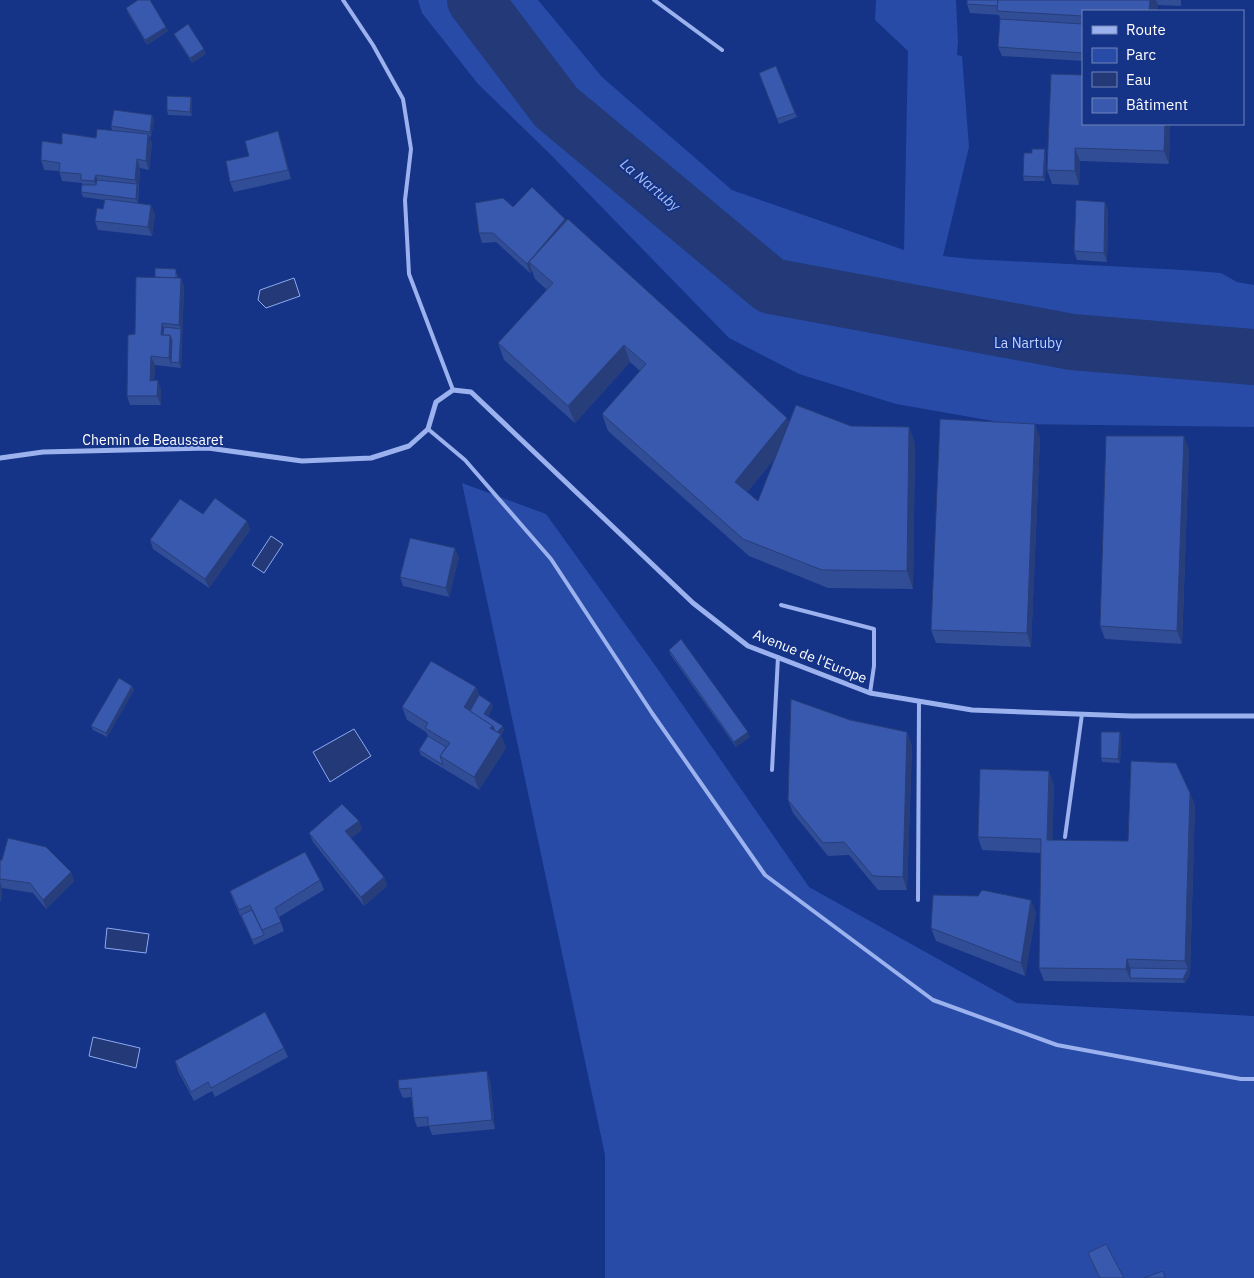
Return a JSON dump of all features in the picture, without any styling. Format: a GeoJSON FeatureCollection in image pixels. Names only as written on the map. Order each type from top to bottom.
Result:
{"type":"FeatureCollection","features":[{"type":"Feature","properties":{"kind":"street"},"geometry":{"type":"LineString","coordinates":[[428,430],[436,402],[453,390]]}},
{"type":"Feature","properties":{"kind":"street","name":"Avenue de l'Europe"},"geometry":{"type":"LineString","coordinates":[[453,390],[470,392],[693,603],[748,646],[870,693],[972,710],[1082,714],[1254,716]]}},
{"type":"Feature","properties":{"kind":"street","name":"Chemin de Beaussaret"},"geometry":{"type":"LineString","coordinates":[[0,458],[43,452],[208,448],[302,461],[371,458],[409,446],[428,430]]}},
{"type":"Feature","properties":{"kind":"lane"},"geometry":{"type":"LineString","coordinates":[[343,0],[373,45],[403,98],[411,149],[406,200],[408,274],[453,390]]}},
{"type":"Feature","properties":{"kind":"lane"},"geometry":{"type":"LineString","coordinates":[[654,0],[722,50]]}},
{"type":"Feature","properties":{"kind":"lane"},"geometry":{"type":"LineString","coordinates":[[428,430],[465,460],[550,559],[652,713],[765,875],[933,1000],[1057,1045],[1241,1079],[1254,1078]]}},
{"type":"Feature","properties":{"kind":"lane"},"geometry":{"type":"LineString","coordinates":[[781,605],[874,629],[874,666],[870,693]]}},
{"type":"Feature","properties":{"kind":"lane"},"geometry":{"type":"LineString","coordinates":[[772,770],[778,657]]}},
{"type":"Feature","properties":{"kind":"lane"},"geometry":{"type":"LineString","coordinates":[[918,900],[919,701]]}},
{"type":"Feature","properties":{"kind":"lane"},"geometry":{"type":"LineString","coordinates":[[1065,837],[1082,714]]}},
{"type":"Feature","properties":{"kind":"green space","name":"La Nartuby"},"geometry":{"type":"Polygon","coordinates":[[[418,0],[538,0],[602,77],[732,190],[904,250],[908,51],[875,20],[876,0],[956,0],[957,55],[962,56],[969,147],[943,256],[1221,273],[1237,282],[1254,285],[1254,427],[1010,424],[896,404],[799,374],[729,338],[549,153],[478,84],[422,13],[418,0]]]}},
{"type":"Feature","properties":{"kind":"green space"},"geometry":{"type":"Polygon","coordinates":[[[462,483],[546,514],[657,668],[809,887],[1017,1003],[1254,1016],[1254,1278],[605,1278],[605,1155],[462,483]]]}},
{"type":"Feature","properties":{"kind":"water"},"geometry":{"type":"Polygon","coordinates":[[[294,278],[300,296],[266,308],[258,300],[260,290],[294,278]]]}},
{"type":"Feature","properties":{"kind":"water"},"geometry":{"type":"Polygon","coordinates":[[[271,536],[283,544],[264,573],[252,565],[271,536]]]}},
{"type":"Feature","properties":{"kind":"water"},"geometry":{"type":"Polygon","coordinates":[[[354,729],[371,756],[330,782],[313,752],[354,729]]]}},
{"type":"Feature","properties":{"kind":"water"},"geometry":{"type":"Polygon","coordinates":[[[107,928],[149,934],[146,953],[105,948],[107,928]]]}},
{"type":"Feature","properties":{"kind":"water"},"geometry":{"type":"Polygon","coordinates":[[[93,1037],[140,1048],[136,1068],[89,1056],[93,1037]]]}},
{"type":"Feature","properties":{"kind":"building"},"geometry":{"type":"Polygon","coordinates":[[[138,0],[150,0],[166,27],[145,40],[126,8],[138,0]]]}},
{"type":"Feature","properties":{"kind":"building"},"geometry":{"type":"Polygon","coordinates":[[[967,0],[998,0],[998,6],[967,4],[967,0]]]}},
{"type":"Feature","properties":{"kind":"building"},"geometry":{"type":"Polygon","coordinates":[[[998,0],[1150,0],[1149,10],[1082,10],[1082,16],[997,11],[998,0]]]}},
{"type":"Feature","properties":{"kind":"building"},"geometry":{"type":"Polygon","coordinates":[[[1000,19],[1082,24],[1082,53],[998,47],[1000,19]]]}},
{"type":"Feature","properties":{"kind":"building"},"geometry":{"type":"Polygon","coordinates":[[[188,24],[204,49],[190,58],[174,34],[188,24]]]}},
{"type":"Feature","properties":{"kind":"building"},"geometry":{"type":"Polygon","coordinates":[[[776,66],[795,113],[777,119],[759,73],[776,66]]]}},
{"type":"Feature","properties":{"kind":"building"},"geometry":{"type":"Polygon","coordinates":[[[1051,74],[1082,75],[1082,125],[1165,125],[1164,151],[1075,148],[1075,171],[1047,170],[1051,74]]]}},
{"type":"Feature","properties":{"kind":"building"},"geometry":{"type":"Polygon","coordinates":[[[167,96],[191,97],[190,112],[167,110],[167,96]]]}},
{"type":"Feature","properties":{"kind":"building"},"geometry":{"type":"Polygon","coordinates":[[[114,110],[152,115],[150,132],[111,126],[114,110]]]}},
{"type":"Feature","properties":{"kind":"building"},"geometry":{"type":"Polygon","coordinates":[[[97,129],[148,134],[146,161],[137,159],[135,180],[96,175],[94,181],[81,180],[81,174],[59,172],[60,163],[41,160],[42,141],[62,144],[62,133],[96,138],[97,129]]]}},
{"type":"Feature","properties":{"kind":"building"},"geometry":{"type":"Polygon","coordinates":[[[278,131],[288,170],[230,182],[226,161],[249,156],[245,141],[278,131]]]}},
{"type":"Feature","properties":{"kind":"building"},"geometry":{"type":"Polygon","coordinates":[[[1032,149],[1045,149],[1043,177],[1023,176],[1024,153],[1032,153],[1032,149]]]}},
{"type":"Feature","properties":{"kind":"building"},"geometry":{"type":"Polygon","coordinates":[[[97,180],[137,184],[136,199],[81,192],[82,185],[96,185],[97,180]]]}},
{"type":"Feature","properties":{"kind":"building"},"geometry":{"type":"Polygon","coordinates":[[[532,187],[565,219],[527,264],[493,233],[479,233],[475,203],[503,198],[513,207],[532,187]]]}},
{"type":"Feature","properties":{"kind":"building"},"geometry":{"type":"Polygon","coordinates":[[[105,199],[151,205],[148,227],[95,221],[97,208],[103,209],[105,199]]]}},
{"type":"Feature","properties":{"kind":"building"},"geometry":{"type":"Polygon","coordinates":[[[1076,200],[1105,202],[1104,253],[1074,251],[1076,200]]]}},
{"type":"Feature","properties":{"kind":"building"},"geometry":{"type":"Polygon","coordinates":[[[568,219],[787,418],[735,482],[758,501],[796,405],[851,426],[909,427],[907,571],[822,570],[743,539],[602,414],[646,364],[624,345],[568,406],[498,343],[553,283],[529,262],[568,219]]]}},
{"type":"Feature","properties":{"kind":"building"},"geometry":{"type":"Polygon","coordinates":[[[155,268],[176,269],[176,278],[155,277],[155,268]]]}},
{"type":"Feature","properties":{"kind":"building"},"geometry":{"type":"Polygon","coordinates":[[[136,277],[181,278],[179,325],[162,323],[161,335],[170,335],[169,358],[151,356],[150,381],[158,380],[157,396],[127,396],[128,335],[135,334],[136,277]]]}},
{"type":"Feature","properties":{"kind":"building"},"geometry":{"type":"Polygon","coordinates":[[[164,327],[181,329],[179,363],[171,362],[172,340],[170,335],[163,335],[164,327]]]}},
{"type":"Feature","properties":{"kind":"building"},"geometry":{"type":"Polygon","coordinates":[[[940,419],[1035,424],[1027,633],[931,630],[940,419]]]}},
{"type":"Feature","properties":{"kind":"building"},"geometry":{"type":"Polygon","coordinates":[[[1106,436],[1184,436],[1177,631],[1100,626],[1106,436]]]}},
{"type":"Feature","properties":{"kind":"building"},"geometry":{"type":"Polygon","coordinates":[[[215,498],[247,521],[205,579],[150,540],[180,499],[203,514],[215,498]]]}},
{"type":"Feature","properties":{"kind":"building"},"geometry":{"type":"Polygon","coordinates":[[[410,538],[455,548],[446,588],[400,577],[410,538]]]}},
{"type":"Feature","properties":{"kind":"building"},"geometry":{"type":"Polygon","coordinates":[[[681,639],[748,732],[734,742],[669,650],[681,639]]]}},
{"type":"Feature","properties":{"kind":"building"},"geometry":{"type":"Polygon","coordinates":[[[431,661],[476,687],[464,707],[493,726],[490,728],[501,734],[474,777],[440,756],[450,743],[425,728],[428,723],[402,707],[431,661]]]}},
{"type":"Feature","properties":{"kind":"building"},"geometry":{"type":"Polygon","coordinates":[[[119,678],[132,686],[106,733],[91,726],[119,678]]]}},
{"type":"Feature","properties":{"kind":"building"},"geometry":{"type":"Polygon","coordinates":[[[479,695],[491,703],[484,714],[503,726],[497,732],[493,726],[470,711],[479,695]]]}},
{"type":"Feature","properties":{"kind":"building"},"geometry":{"type":"Polygon","coordinates":[[[791,699],[850,720],[907,732],[903,877],[873,876],[844,842],[823,843],[788,800],[791,699]]]}},
{"type":"Feature","properties":{"kind":"building"},"geometry":{"type":"Polygon","coordinates":[[[1101,732],[1120,732],[1118,759],[1101,758],[1101,732]]]}},
{"type":"Feature","properties":{"kind":"building"},"geometry":{"type":"Polygon","coordinates":[[[428,736],[446,747],[440,756],[443,765],[419,750],[428,736]]]}},
{"type":"Feature","properties":{"kind":"building"},"geometry":{"type":"Polygon","coordinates":[[[1131,761],[1176,763],[1190,793],[1185,961],[1127,959],[1126,969],[1039,968],[1041,839],[978,837],[980,769],[1049,771],[1047,840],[1128,841],[1131,761]]]}},
{"type":"Feature","properties":{"kind":"building"},"geometry":{"type":"Polygon","coordinates":[[[342,804],[359,821],[345,831],[384,877],[361,897],[309,833],[342,804]]]}},
{"type":"Feature","properties":{"kind":"building"},"geometry":{"type":"Polygon","coordinates":[[[8,838],[46,847],[71,872],[43,900],[30,883],[0,879],[0,860],[2,860],[8,838]]]}},
{"type":"Feature","properties":{"kind":"building"},"geometry":{"type":"Polygon","coordinates":[[[305,852],[320,880],[275,908],[281,922],[262,930],[250,905],[239,910],[230,891],[305,852]]]}},
{"type":"Feature","properties":{"kind":"building"},"geometry":{"type":"Polygon","coordinates":[[[982,890],[1031,900],[1021,963],[931,928],[933,895],[978,896],[982,890]]]}},
{"type":"Feature","properties":{"kind":"building"},"geometry":{"type":"Polygon","coordinates":[[[252,910],[264,935],[252,940],[241,915],[252,910]]]}},
{"type":"Feature","properties":{"kind":"building"},"geometry":{"type":"Polygon","coordinates":[[[1130,968],[1188,969],[1183,979],[1130,978],[1130,968]]]}},
{"type":"Feature","properties":{"kind":"building"},"geometry":{"type":"Polygon","coordinates":[[[265,1012],[284,1048],[211,1088],[208,1082],[191,1092],[175,1061],[265,1012]]]}},
{"type":"Feature","properties":{"kind":"building"},"geometry":{"type":"Polygon","coordinates":[[[487,1071],[492,1120],[428,1126],[428,1117],[414,1118],[411,1088],[399,1089],[398,1080],[487,1071]]]}},
{"type":"Feature","properties":{"kind":"building"},"geometry":{"type":"Polygon","coordinates":[[[1106,1244],[1124,1278],[1100,1278],[1088,1253],[1106,1244]]]}},
{"type":"Feature","properties":{"kind":"building"},"geometry":{"type":"Polygon","coordinates":[[[1163,1271],[1165,1278],[1144,1278],[1163,1271]]]}},
{"type":"Feature","properties":{"kind":"waterway","name":"La Nartuby"},"geometry":{"type":"LineString","coordinates":[[475,0],[556,107],[771,286],[1072,342],[1254,357]]}}]}
